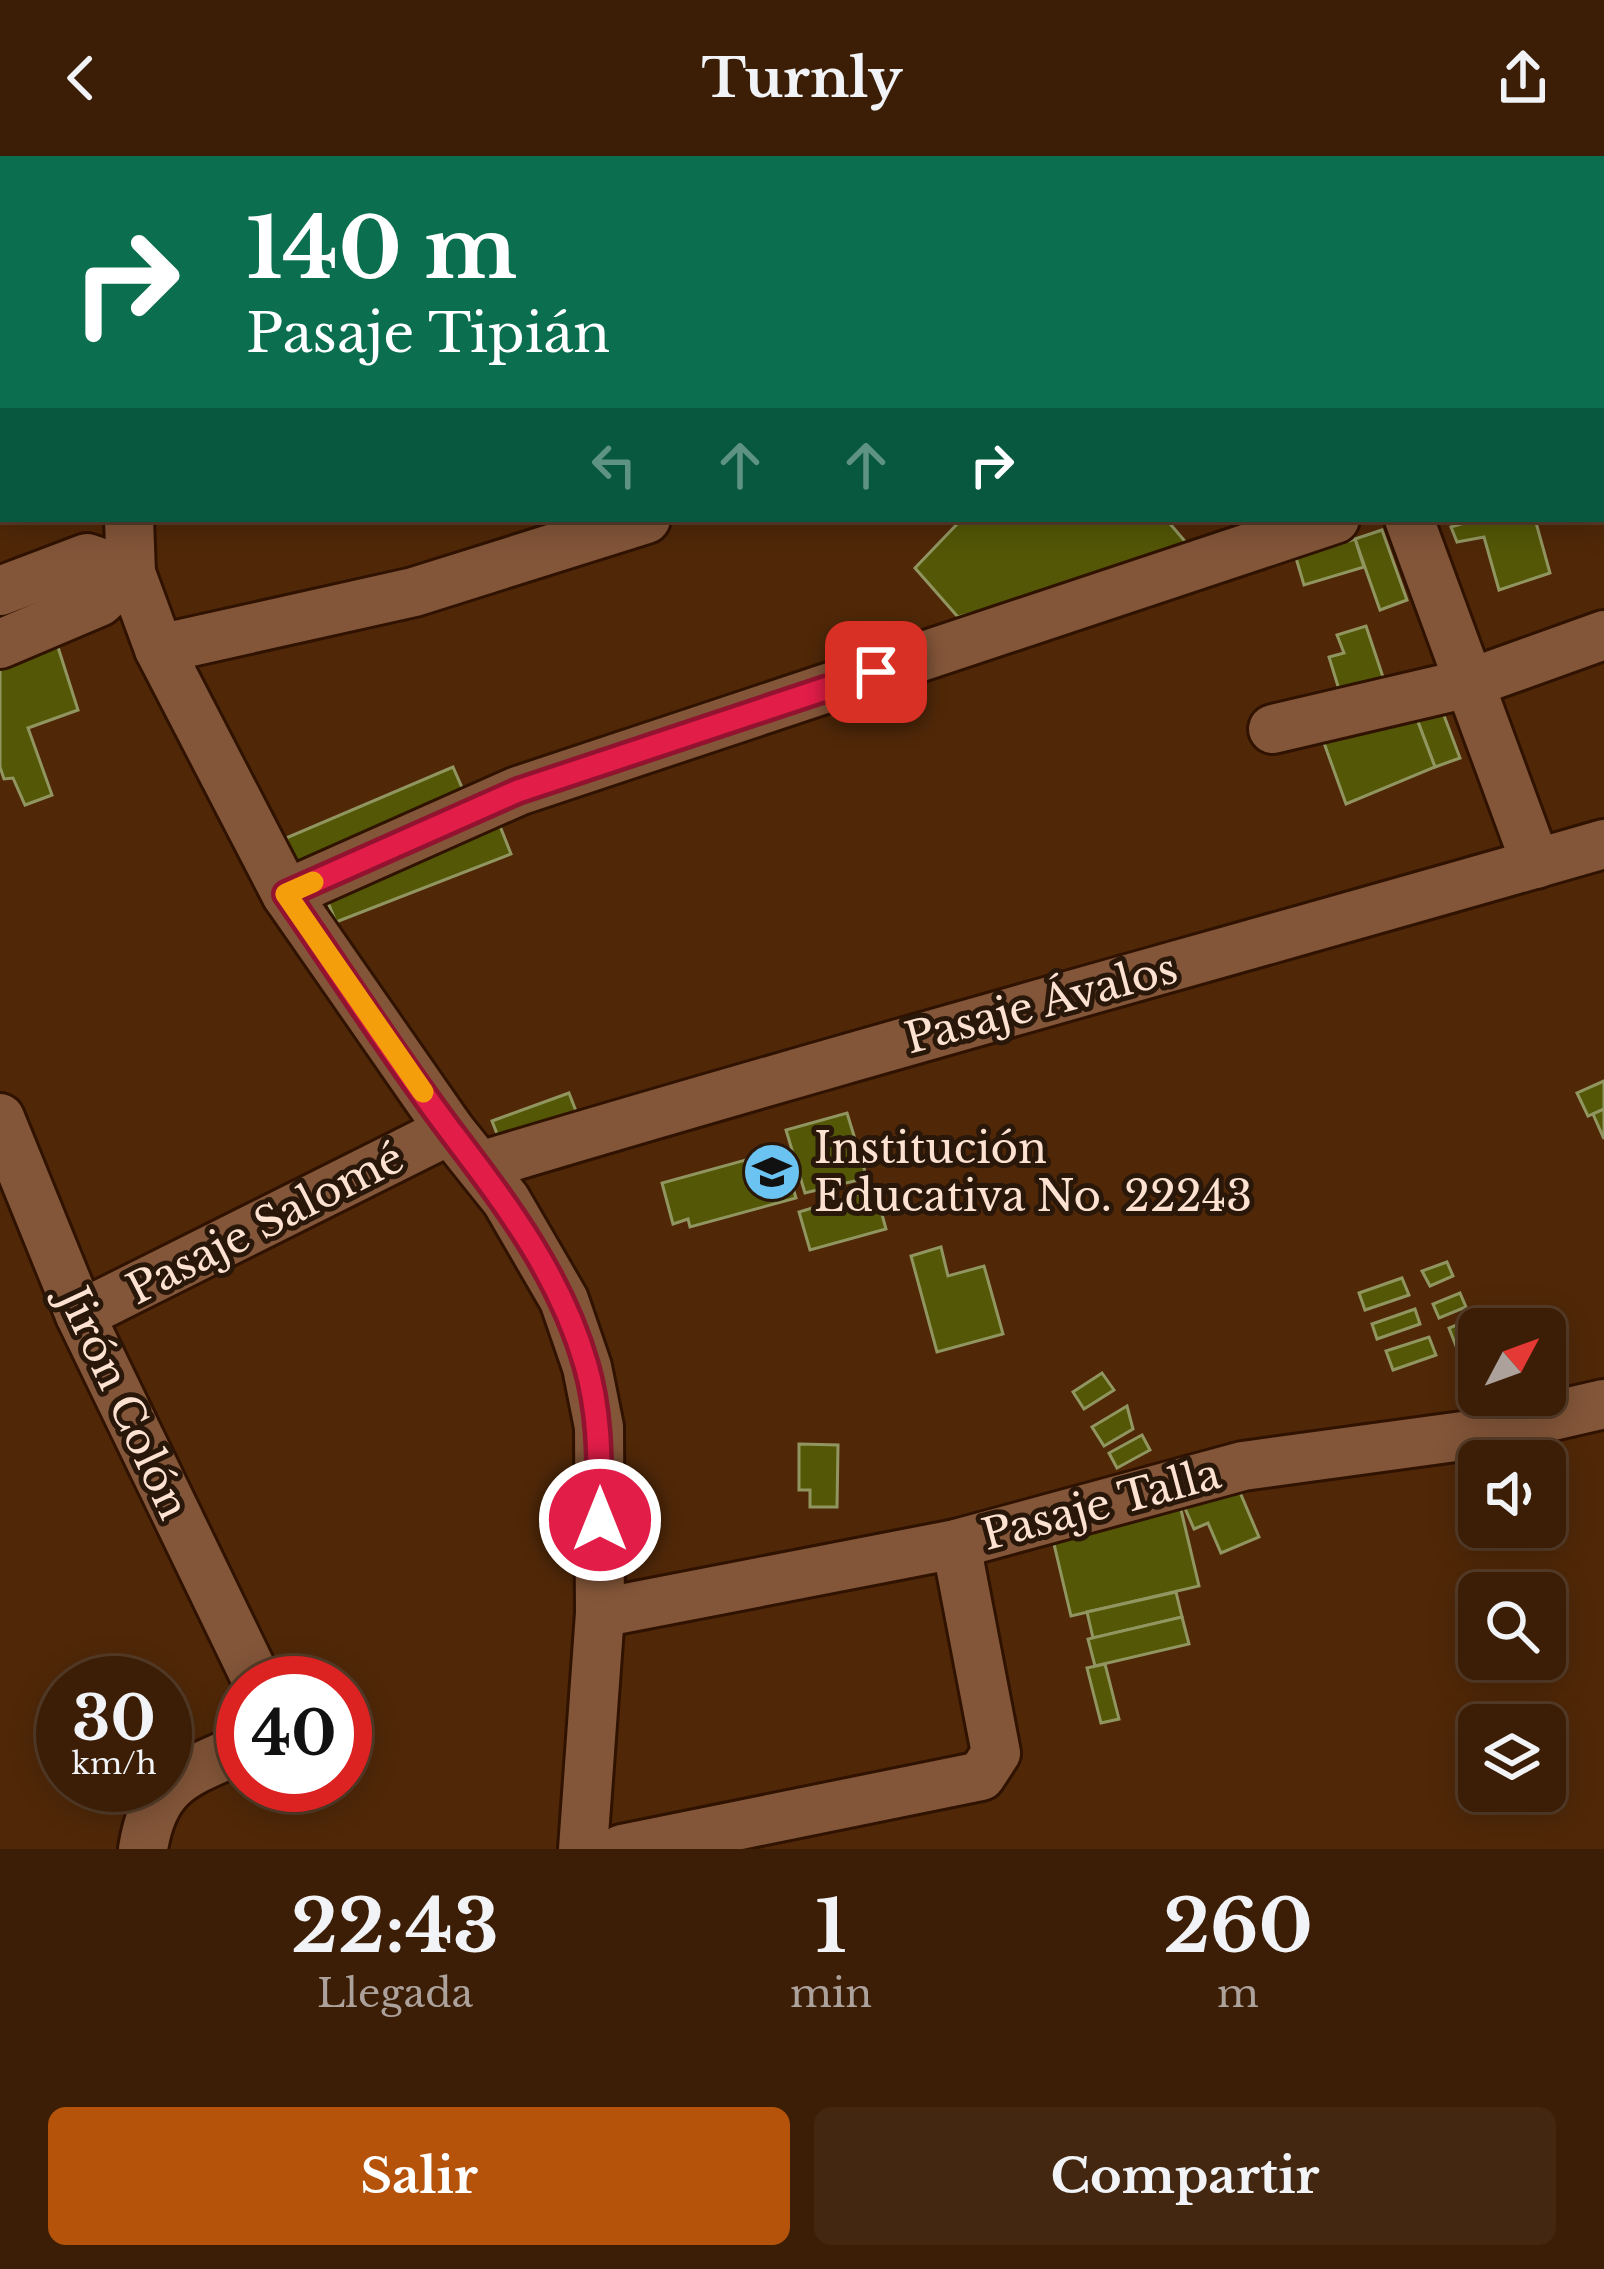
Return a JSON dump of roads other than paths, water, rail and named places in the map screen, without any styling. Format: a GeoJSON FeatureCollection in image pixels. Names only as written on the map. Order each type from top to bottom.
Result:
{"type":"FeatureCollection","features":[{"type":"Feature","properties":{"kind":"street"},"geometry":{"type":"LineString","coordinates":[[129,522],[131,573],[159,649],[286,894],[465,1148],[563,1300],[587,1366],[599,1427],[600,1613],[583,1849]]}},
{"type":"Feature","properties":{"kind":"street"},"geometry":{"type":"LineString","coordinates":[[159,649],[413,592],[636,522]]}},
{"type":"Feature","properties":{"kind":"street"},"geometry":{"type":"LineString","coordinates":[[286,894],[518,791],[1326,522]]}},
{"type":"Feature","properties":{"kind":"street"},"geometry":{"type":"LineString","coordinates":[[1410,522],[1536,863]]}},
{"type":"Feature","properties":{"kind":"street"},"geometry":{"type":"LineString","coordinates":[[0,591],[87,558],[131,573]]}},
{"type":"Feature","properties":{"kind":"street"},"geometry":{"type":"LineString","coordinates":[[0,644],[99,602],[131,573]]}},
{"type":"Feature","properties":{"kind":"street"},"geometry":{"type":"LineString","coordinates":[[1274,730],[1472,682],[1604,635]]}},
{"type":"Feature","properties":{"kind":"street","name":"Pasaje Ávalos"},"geometry":{"type":"LineString","coordinates":[[465,1148],[894,1042],[1286,938],[1604,844]]}},
{"type":"Feature","properties":{"kind":"street","name":"Jirón Colón"},"geometry":{"type":"LineString","coordinates":[[0,1118],[80,1315],[245,1656]]}},
{"type":"Feature","properties":{"kind":"street","name":"Pasaje Salomé"},"geometry":{"type":"LineString","coordinates":[[80,1315],[465,1148]]}},
{"type":"Feature","properties":{"kind":"street","name":"Pasaje Talla"},"geometry":{"type":"LineString","coordinates":[[600,1613],[956,1544],[1243,1466],[1470,1435],[1604,1404]]}},
{"type":"Feature","properties":{"kind":"street"},"geometry":{"type":"LineString","coordinates":[[622,1849],[981,1776],[992,1766],[996,1753],[956,1544]]}},
{"type":"Feature","properties":{"kind":"street"},"geometry":{"type":"LineString","coordinates":[[142,1849],[149,1811],[164,1789],[216,1762]]}},
{"type":"Feature","properties":{"kind":"place","name":"Institución Educativa No. 22243"},"geometry":{"type":"Point","coordinates":[772,1172]}}]}
